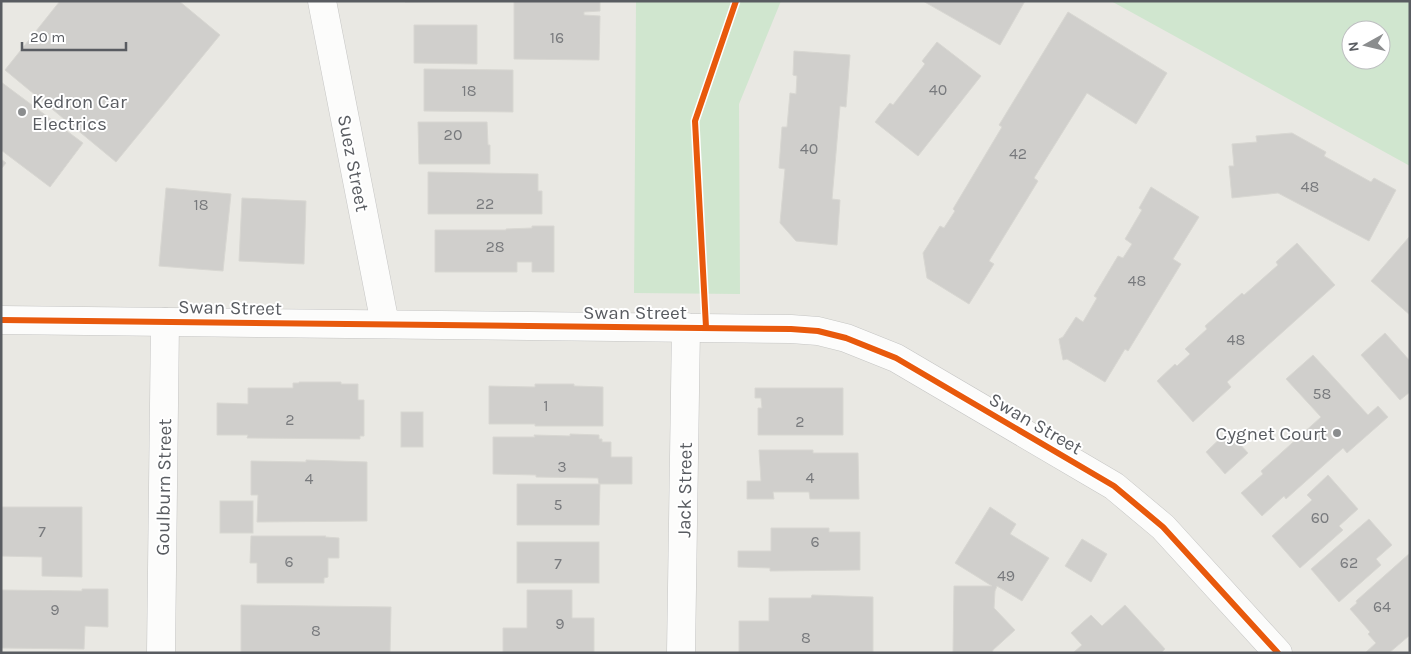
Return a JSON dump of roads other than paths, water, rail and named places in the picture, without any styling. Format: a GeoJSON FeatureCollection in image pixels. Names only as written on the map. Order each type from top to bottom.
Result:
{"type":"FeatureCollection","features":[{"type":"Feature","properties":{"kind":"street","name":"Suez Street"},"geometry":{"type":"LineString","coordinates":[[322,1],[385,324]]}},
{"type":"Feature","properties":{"kind":"street","name":"Swan Street"},"geometry":{"type":"LineString","coordinates":[[1,320],[790,329],[846,338],[896,358],[1114,486],[1163,527],[1278,653]]}},
{"type":"Feature","properties":{"kind":"street","name":"Goulburn Street"},"geometry":{"type":"LineString","coordinates":[[161,653],[165,322]]}},
{"type":"Feature","properties":{"kind":"street","name":"Jack Street"},"geometry":{"type":"LineString","coordinates":[[681,653],[686,327]]}},
{"type":"Feature","properties":{"kind":"place","name":"Kedron Car Electrics"},"geometry":{"type":"Point","coordinates":[22,112]}},
{"type":"Feature","properties":{"kind":"place","name":"Cygnet Court"},"geometry":{"type":"Point","coordinates":[1337,433]}}]}
